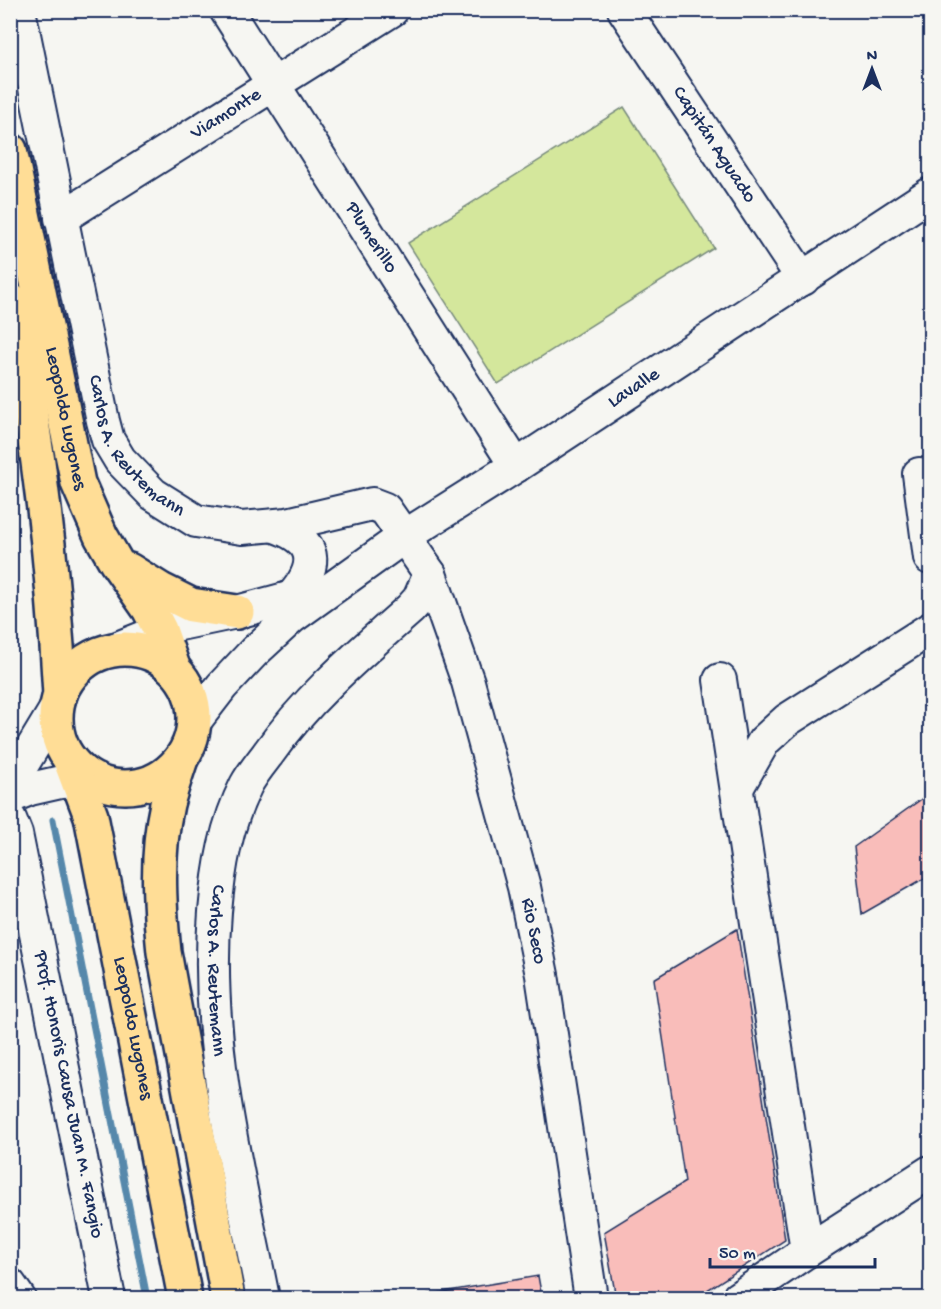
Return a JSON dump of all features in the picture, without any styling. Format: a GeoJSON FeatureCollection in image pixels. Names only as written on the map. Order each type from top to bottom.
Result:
{"type":"FeatureCollection","features":[{"type":"Feature","properties":{"kind":"main road","name":"Leopoldo Lugones"},"geometry":{"type":"LineString","coordinates":[[10,150],[78,483],[97,527],[116,562],[131,581],[160,630],[172,667]]}},
{"type":"Feature","properties":{"kind":"main road","name":"Leopoldo Lugones"},"geometry":{"type":"LineString","coordinates":[[10,300],[19,339],[40,485],[56,627],[59,701]]}},
{"type":"Feature","properties":{"kind":"main road"},"geometry":{"type":"LineString","coordinates":[[116,562],[160,590],[191,605],[237,612]]}},
{"type":"Feature","properties":{"kind":"main road"},"geometry":{"type":"LineString","coordinates":[[181,759],[168,772],[152,781],[135,786],[117,786],[83,774],[61,743],[57,725],[59,701],[72,673],[81,664],[103,652],[136,649],[155,655],[172,667],[185,682],[193,701],[195,721],[191,741],[181,759],[167,803],[160,851],[158,899],[164,952],[228,1299]]}},
{"type":"Feature","properties":{"kind":"main road","name":"Leopoldo Lugones"},"geometry":{"type":"LineString","coordinates":[[83,774],[185,1299]]}},
{"type":"Feature","properties":{"kind":"street","name":"Carlos A. Reutemann"},"geometry":{"type":"LineString","coordinates":[[19,10],[103,421],[108,440],[120,460],[153,494],[196,521],[242,528],[287,524],[372,504],[385,509],[430,574],[419,599],[410,609],[331,680],[285,729],[247,784],[226,833],[218,880],[212,950],[214,1018],[220,1075],[262,1299]]}},
{"type":"Feature","properties":{"kind":"street","name":"Plumerillo"},"geometry":{"type":"LineString","coordinates":[[226,10],[516,466]]}},
{"type":"Feature","properties":{"kind":"street","name":"Viamonte"},"geometry":{"type":"LineString","coordinates":[[61,218],[392,10]]}},
{"type":"Feature","properties":{"kind":"street","name":"Capitán Aguado"},"geometry":{"type":"LineString","coordinates":[[624,10],[803,279]]}},
{"type":"Feature","properties":{"kind":"street","name":"Lavalle"},"geometry":{"type":"LineString","coordinates":[[195,721],[222,686],[292,617],[405,536],[516,466],[930,194]]}},
{"type":"Feature","properties":{"kind":"street"},"geometry":{"type":"LineString","coordinates":[[919,474],[930,558]]}},
{"type":"Feature","properties":{"kind":"street"},"geometry":{"type":"LineString","coordinates":[[275,525],[304,540],[310,555],[309,572],[305,582],[292,597]]}},
{"type":"Feature","properties":{"kind":"street","name":"Rio Seco"},"geometry":{"type":"LineString","coordinates":[[430,574],[468,682],[524,887],[542,975],[591,1299]]}},
{"type":"Feature","properties":{"kind":"street"},"geometry":{"type":"LineString","coordinates":[[115,650],[160,630],[338,585]]}},
{"type":"Feature","properties":{"kind":"street"},"geometry":{"type":"LineString","coordinates":[[737,788],[764,741],[788,720],[930,629]]}},
{"type":"Feature","properties":{"kind":"street"},"geometry":{"type":"LineString","coordinates":[[720,680],[807,1251]]}},
{"type":"Feature","properties":{"kind":"street"},"geometry":{"type":"LineString","coordinates":[[10,785],[59,701]]}},
{"type":"Feature","properties":{"kind":"street"},"geometry":{"type":"LineString","coordinates":[[10,797],[83,774]]}},
{"type":"Feature","properties":{"kind":"street","name":"Prof. Honoris Causa Juan M. Fangio"},"geometry":{"type":"LineString","coordinates":[[10,819],[18,846],[109,1299]]}},
{"type":"Feature","properties":{"kind":"street"},"geometry":{"type":"LineString","coordinates":[[738,1299],[807,1251],[930,1172]]}},
{"type":"Feature","properties":{"kind":"street"},"geometry":{"type":"LineString","coordinates":[[10,1285],[19,1299]]}},
{"type":"Feature","properties":{"kind":"green space"},"geometry":{"type":"Polygon","coordinates":[[[624,107],[714,248],[498,384],[408,243],[624,107]]]}},
{"type":"Feature","properties":{"kind":"building"},"geometry":{"type":"Polygon","coordinates":[[[930,793],[930,875],[862,914],[854,847],[930,793]]]}},
{"type":"Feature","properties":{"kind":"building"},"geometry":{"type":"Polygon","coordinates":[[[737,929],[785,1240],[695,1298],[616,1298],[604,1232],[685,1182],[654,979],[737,929]]]}},
{"type":"Feature","properties":{"kind":"building"},"geometry":{"type":"Polygon","coordinates":[[[538,1276],[542,1298],[407,1298],[538,1276]]]}},
{"type":"Feature","properties":{"kind":"waterway"},"geometry":{"type":"LineString","coordinates":[[53,820],[147,1298]]}}]}
